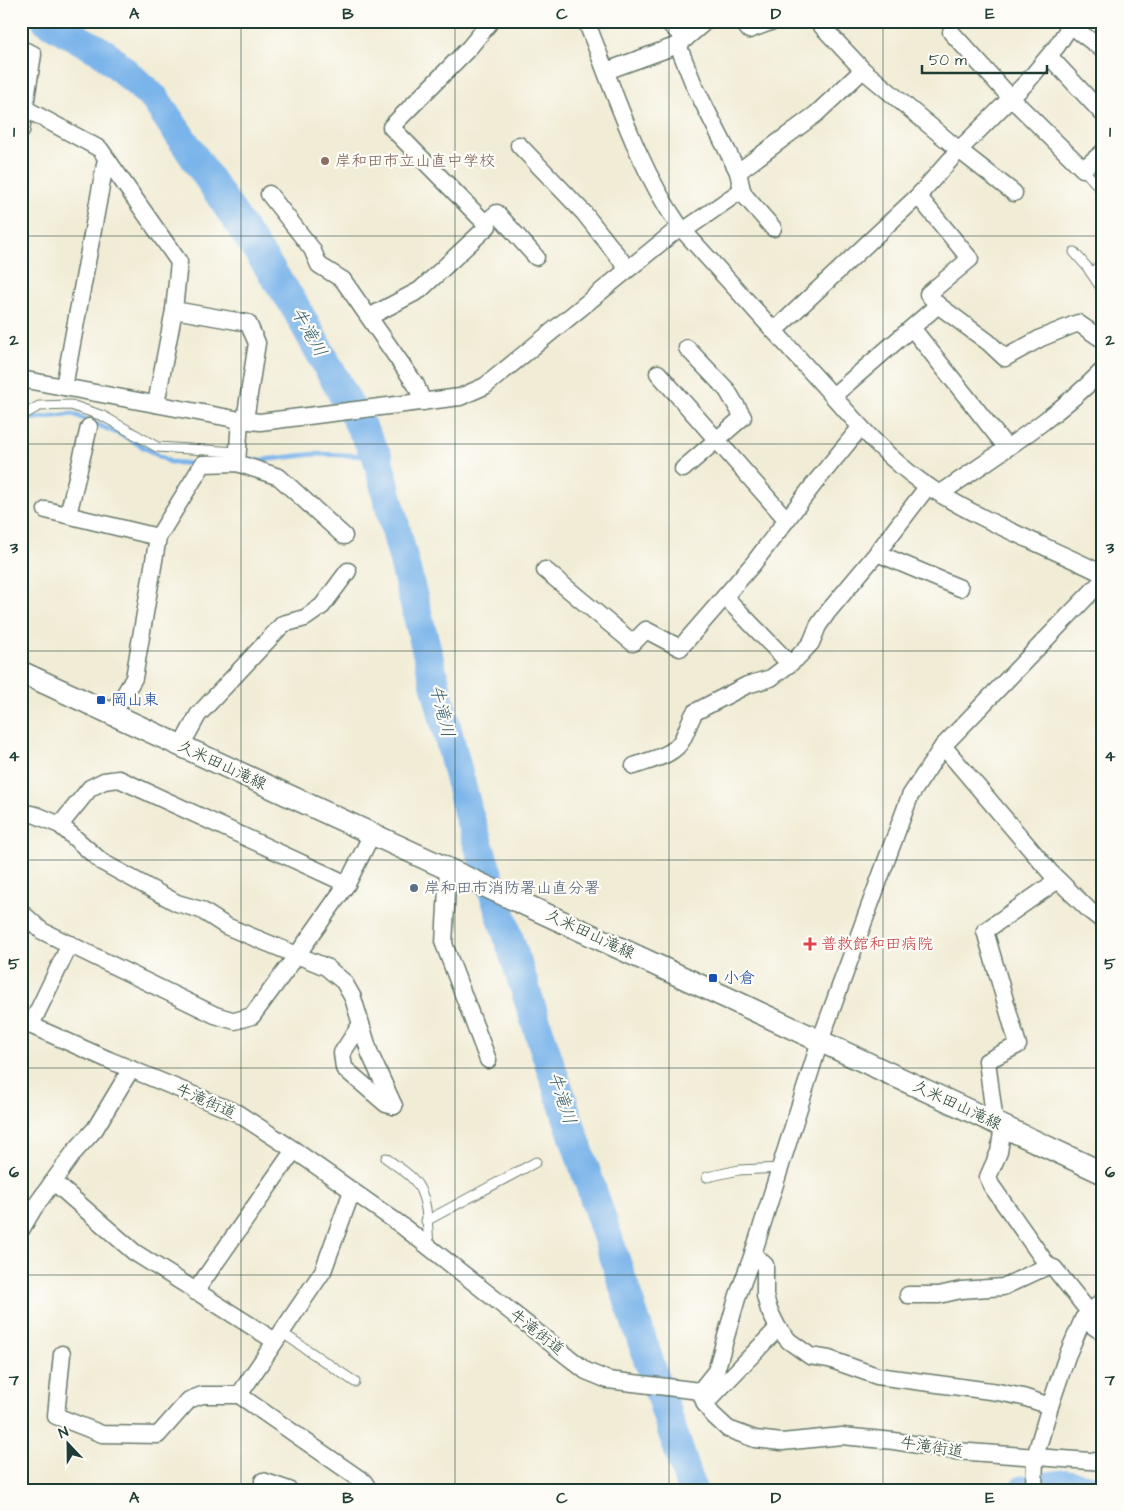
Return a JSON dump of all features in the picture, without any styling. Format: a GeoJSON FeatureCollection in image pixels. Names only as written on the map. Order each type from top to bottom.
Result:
{"type":"FeatureCollection","features":[{"type":"Feature","properties":{"kind":"street"},"geometry":{"type":"LineString","coordinates":[[369,317],[420,290],[488,226],[391,127],[469,48],[491,21]]}},
{"type":"Feature","properties":{"kind":"street"},"geometry":{"type":"LineString","coordinates":[[586,21],[643,164],[667,209],[682,229],[860,428],[890,456],[935,490],[988,522],[1101,572],[943,746],[910,796],[820,1041],[753,1254],[738,1295],[716,1371],[699,1395]]}},
{"type":"Feature","properties":{"kind":"street"},"geometry":{"type":"LineString","coordinates":[[667,21],[682,42],[694,85],[738,172],[742,190],[773,228]]}},
{"type":"Feature","properties":{"kind":"street"},"geometry":{"type":"LineString","coordinates":[[606,71],[682,42],[706,21]]}},
{"type":"Feature","properties":{"kind":"street"},"geometry":{"type":"LineString","coordinates":[[742,21],[749,30],[773,21]]}},
{"type":"Feature","properties":{"kind":"street"},"geometry":{"type":"LineString","coordinates":[[817,21],[863,70],[1014,193]]}},
{"type":"Feature","properties":{"kind":"street"},"geometry":{"type":"LineString","coordinates":[[774,331],[918,196],[1027,82],[1049,56],[1068,24],[1103,50]]}},
{"type":"Feature","properties":{"kind":"street"},"geometry":{"type":"LineString","coordinates":[[951,32],[1011,98],[1083,169],[1103,152]]}},
{"type":"Feature","properties":{"kind":"street"},"geometry":{"type":"LineString","coordinates":[[21,48],[33,54],[26,109],[21,130]]}},
{"type":"Feature","properties":{"kind":"street"},"geometry":{"type":"LineString","coordinates":[[1049,56],[1103,114]]}},
{"type":"Feature","properties":{"kind":"street"},"geometry":{"type":"LineString","coordinates":[[738,172],[816,114],[863,70]]}},
{"type":"Feature","properties":{"kind":"street"},"geometry":{"type":"LineString","coordinates":[[26,109],[100,149],[179,262],[174,310],[156,404]]}},
{"type":"Feature","properties":{"kind":"street"},"geometry":{"type":"LineString","coordinates":[[519,145],[584,213],[628,269]]}},
{"type":"Feature","properties":{"kind":"street"},"geometry":{"type":"LineString","coordinates":[[64,387],[106,159]]}},
{"type":"Feature","properties":{"kind":"street"},"geometry":{"type":"LineString","coordinates":[[21,379],[260,422],[460,397],[485,386],[628,269],[682,229],[742,190]]}},
{"type":"Feature","properties":{"kind":"street"},"geometry":{"type":"LineString","coordinates":[[268,194],[312,249],[319,265],[343,280],[416,385],[424,402]]}},
{"type":"Feature","properties":{"kind":"street"},"geometry":{"type":"LineString","coordinates":[[918,196],[970,260],[928,294],[938,305],[988,342],[1005,358],[1041,338],[1078,323],[1103,340]]}},
{"type":"Feature","properties":{"kind":"street"},"geometry":{"type":"LineString","coordinates":[[485,223],[497,213],[536,257]]}},
{"type":"Feature","properties":{"kind":"street"},"geometry":{"type":"LineString","coordinates":[[833,396],[938,305]]}},
{"type":"Feature","properties":{"kind":"street"},"geometry":{"type":"LineString","coordinates":[[174,310],[248,323],[257,343],[242,420],[238,457]]}},
{"type":"Feature","properties":{"kind":"street"},"geometry":{"type":"LineString","coordinates":[[912,328],[1007,448]]}},
{"type":"Feature","properties":{"kind":"street"},"geometry":{"type":"LineString","coordinates":[[683,469],[743,417],[727,390],[687,348]]}},
{"type":"Feature","properties":{"kind":"street"},"geometry":{"type":"LineString","coordinates":[[634,766],[668,754],[680,744],[690,718],[695,712],[747,685],[771,678],[790,664],[811,643],[818,626],[827,613],[877,553],[935,490],[1007,448],[1057,410],[1103,370]]}},
{"type":"Feature","properties":{"kind":"street"},"geometry":{"type":"LineString","coordinates":[[658,374],[787,520]]}},
{"type":"Feature","properties":{"kind":"street"},"geometry":{"type":"LineString","coordinates":[[68,515],[89,426]]}},
{"type":"Feature","properties":{"kind":"street"},"geometry":{"type":"LineString","coordinates":[[545,570],[633,643],[646,630],[680,648],[753,564],[860,428]]}},
{"type":"Feature","properties":{"kind":"street"},"geometry":{"type":"LineString","coordinates":[[113,714],[134,678],[158,536],[203,464],[238,457],[278,477],[344,536]]}},
{"type":"Feature","properties":{"kind":"street"},"geometry":{"type":"LineString","coordinates":[[46,510],[158,536]]}},
{"type":"Feature","properties":{"kind":"street"},"geometry":{"type":"LineString","coordinates":[[877,553],[960,588]]}},
{"type":"Feature","properties":{"kind":"street"},"geometry":{"type":"LineString","coordinates":[[181,746],[198,715],[283,624],[305,618],[322,606],[348,571]]}},
{"type":"Feature","properties":{"kind":"street"},"geometry":{"type":"LineString","coordinates":[[725,597],[790,664]]}},
{"type":"Feature","properties":{"kind":"street","name":"久米田山滝線"},"geometry":{"type":"LineString","coordinates":[[21,672],[513,898],[1103,1173]]}},
{"type":"Feature","properties":{"kind":"street"},"geometry":{"type":"LineString","coordinates":[[943,746],[1058,880],[1103,921]]}},
{"type":"Feature","properties":{"kind":"street"},"geometry":{"type":"LineString","coordinates":[[60,825],[90,788],[104,781],[119,779],[347,884]]}},
{"type":"Feature","properties":{"kind":"street"},"geometry":{"type":"LineString","coordinates":[[21,812],[36,815],[60,825],[102,862],[177,903],[201,910],[226,926],[326,967],[344,982],[353,998],[361,1024]]}},
{"type":"Feature","properties":{"kind":"street"},"geometry":{"type":"LineString","coordinates":[[21,912],[42,931],[215,1015],[235,1021],[252,1016],[297,955],[347,884],[372,834]]}},
{"type":"Feature","properties":{"kind":"street"},"geometry":{"type":"LineString","coordinates":[[451,871],[444,944],[488,1060]]}},
{"type":"Feature","properties":{"kind":"street"},"geometry":{"type":"LineString","coordinates":[[1058,880],[985,931],[1018,1046],[987,1060],[999,1124],[999,1152],[988,1177],[991,1186],[1048,1266],[1054,1268],[1086,1316],[1103,1333]]}},
{"type":"Feature","properties":{"kind":"street"},"geometry":{"type":"LineString","coordinates":[[26,1023],[70,944]]}},
{"type":"Feature","properties":{"kind":"street","name":"牛滝街道"},"geometry":{"type":"LineString","coordinates":[[26,1023],[130,1069],[237,1113],[401,1224],[586,1371],[608,1380],[699,1395],[712,1414],[728,1429],[755,1439],[782,1442],[842,1436],[894,1441],[956,1452],[1035,1461],[1103,1462]]}},
{"type":"Feature","properties":{"kind":"street"},"geometry":{"type":"LineString","coordinates":[[21,1230],[75,1152],[95,1129],[130,1069]]}},
{"type":"Feature","properties":{"kind":"street"},"geometry":{"type":"LineString","coordinates":[[195,1292],[294,1150]]}},
{"type":"Feature","properties":{"kind":"street"},"geometry":{"type":"LineString","coordinates":[[54,1182],[134,1252],[195,1292],[278,1336]]}},
{"type":"Feature","properties":{"kind":"street"},"geometry":{"type":"LineString","coordinates":[[239,1395],[324,1271],[352,1191]]}},
{"type":"Feature","properties":{"kind":"street"},"geometry":{"type":"LineString","coordinates":[[753,1254],[765,1265],[765,1296],[769,1310],[778,1328],[789,1341],[810,1356],[829,1359],[877,1376],[998,1392],[1023,1397],[1050,1406]]}},
{"type":"Feature","properties":{"kind":"street"},"geometry":{"type":"LineString","coordinates":[[908,1295],[938,1295],[961,1290],[1003,1287],[1048,1266]]}},
{"type":"Feature","properties":{"kind":"street"},"geometry":{"type":"LineString","coordinates":[[1034,1490],[1035,1461],[1050,1406],[1067,1356],[1086,1316],[1103,1300]]}},
{"type":"Feature","properties":{"kind":"street"},"geometry":{"type":"LineString","coordinates":[[699,1395],[778,1328]]}},
{"type":"Feature","properties":{"kind":"street"},"geometry":{"type":"LineString","coordinates":[[62,1354],[56,1416],[102,1434],[158,1435],[189,1400],[202,1395],[239,1395],[369,1487]]}},
{"type":"Feature","properties":{"kind":"street"},"geometry":{"type":"LineString","coordinates":[[263,1481],[289,1490]]}},
{"type":"Feature","properties":{"kind":"lane"},"geometry":{"type":"LineString","coordinates":[[1083,169],[1103,192]]}},
{"type":"Feature","properties":{"kind":"lane"},"geometry":{"type":"LineString","coordinates":[[1074,252],[1103,291]]}},
{"type":"Feature","properties":{"kind":"lane"},"geometry":{"type":"LineString","coordinates":[[1091,273],[1103,263]]}},
{"type":"Feature","properties":{"kind":"lane"},"geometry":{"type":"LineString","coordinates":[[21,416],[39,406],[71,405],[102,416],[157,447],[238,457]]}},
{"type":"Feature","properties":{"kind":"lane"},"geometry":{"type":"LineString","coordinates":[[386,1158],[414,1179],[420,1188],[425,1201],[429,1247]]}},
{"type":"Feature","properties":{"kind":"lane"},"geometry":{"type":"LineString","coordinates":[[426,1221],[536,1162]]}},
{"type":"Feature","properties":{"kind":"lane"},"geometry":{"type":"LineString","coordinates":[[707,1176],[739,1170],[780,1168]]}},
{"type":"Feature","properties":{"kind":"lane"},"geometry":{"type":"LineString","coordinates":[[278,1336],[355,1382]]}},
{"type":"Feature","properties":{"kind":"waterway","name":"牛滝川"},"geometry":{"type":"LineString","coordinates":[[47,21],[104,53],[155,99],[293,303],[377,456],[469,816],[692,1490]]}},
{"type":"Feature","properties":{"kind":"waterway"},"geometry":{"type":"LineString","coordinates":[[21,422],[26,419],[73,414],[126,437],[170,462],[193,464]]}},
{"type":"Feature","properties":{"kind":"waterway"},"geometry":{"type":"LineString","coordinates":[[254,461],[315,454],[377,456]]}},
{"type":"Feature","properties":{"kind":"waterway","name":"牛滝川"},"geometry":{"type":"LineString","coordinates":[[1024,1490],[1065,1484],[1096,1490]]}},
{"type":"Feature","properties":{"kind":"place","name":"岸和田市立山直中学校"},"geometry":{"type":"Point","coordinates":[325,161]}},
{"type":"Feature","properties":{"kind":"place","name":"岡山東"},"geometry":{"type":"Point","coordinates":[101,700]}},
{"type":"Feature","properties":{"kind":"place","name":"岸和田市消防署山直分署"},"geometry":{"type":"Point","coordinates":[414,888]}},
{"type":"Feature","properties":{"kind":"place","name":"普救館和田病院"},"geometry":{"type":"Point","coordinates":[810,944]}},
{"type":"Feature","properties":{"kind":"place","name":"小倉"},"geometry":{"type":"Point","coordinates":[713,978]}}]}
